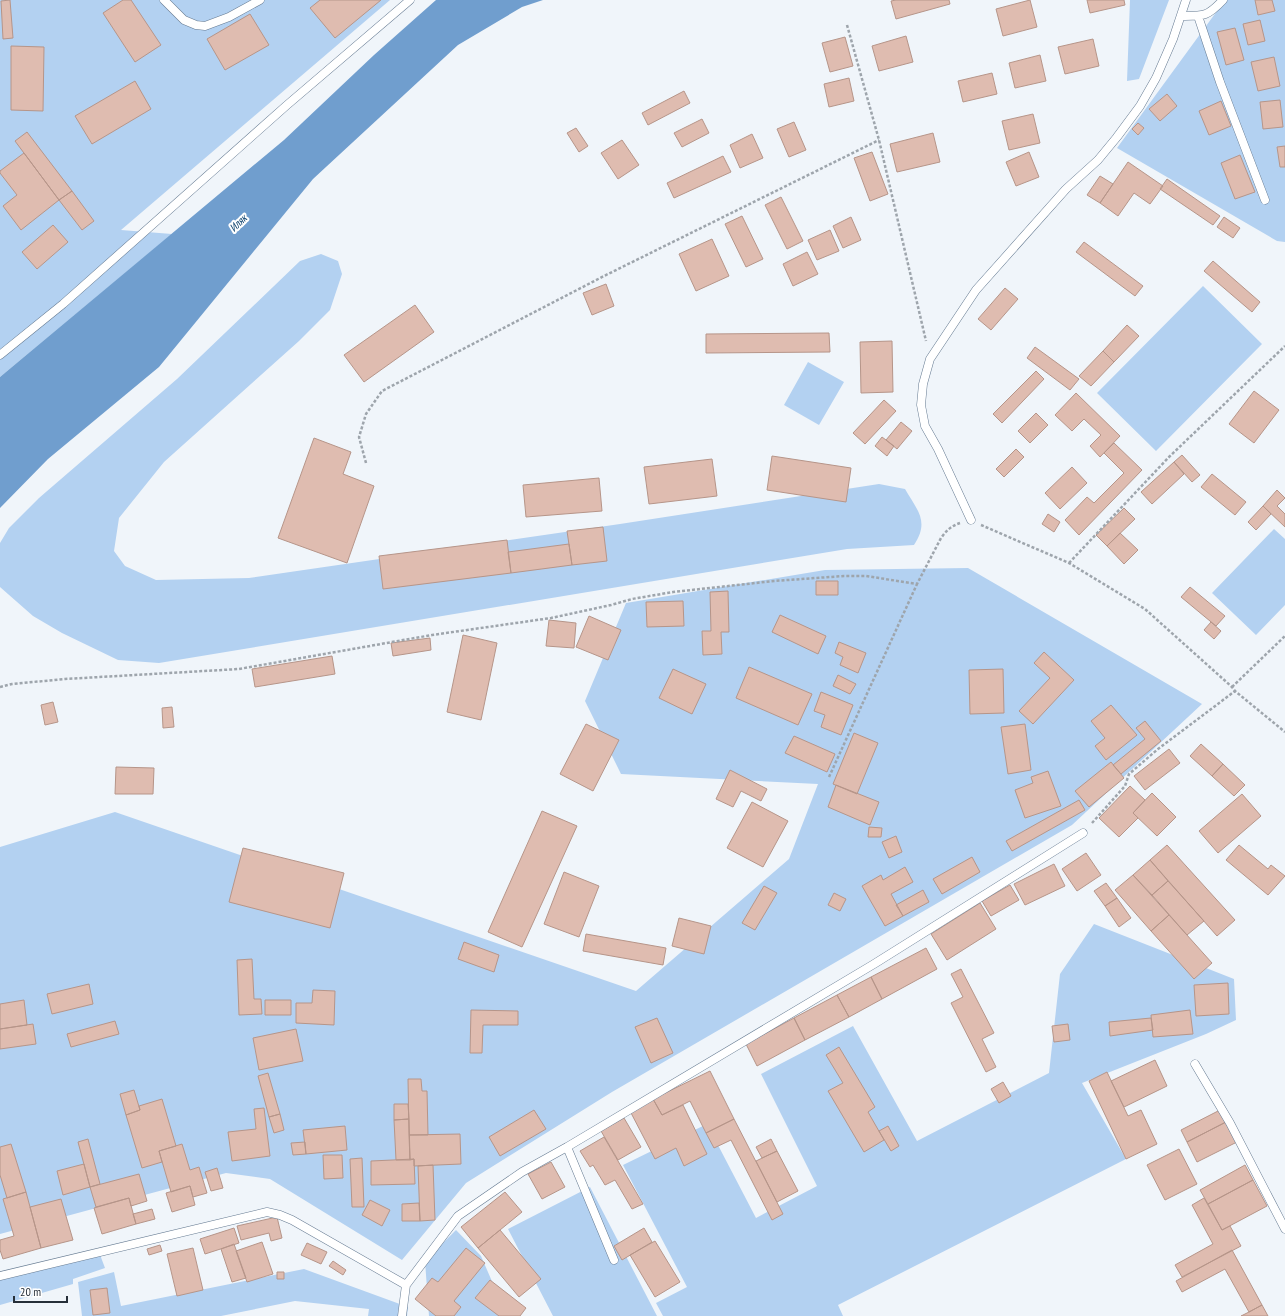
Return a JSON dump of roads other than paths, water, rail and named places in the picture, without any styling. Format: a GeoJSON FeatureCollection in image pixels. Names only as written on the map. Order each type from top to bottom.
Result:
{"type":"FeatureCollection","features":[{"type":"Feature","properties":{"kind":"lane"},"geometry":{"type":"LineString","coordinates":[[164,0],[184,20],[196,25],[205,26],[229,17],[260,0]]}},
{"type":"Feature","properties":{"kind":"lane"},"geometry":{"type":"LineString","coordinates":[[0,355],[63,304],[287,105],[410,0]]}},
{"type":"Feature","properties":{"kind":"lane"},"geometry":{"type":"LineString","coordinates":[[970,520],[938,449],[925,426],[921,405],[922,384],[930,359],[976,290],[1066,189],[1098,160],[1131,119],[1156,78],[1186,0]]}},
{"type":"Feature","properties":{"kind":"lane"},"geometry":{"type":"LineString","coordinates":[[1181,16],[1198,16],[1211,12],[1223,0]]}},
{"type":"Feature","properties":{"kind":"lane"},"geometry":{"type":"LineString","coordinates":[[1198,16],[1220,82],[1265,200]]}},
{"type":"Feature","properties":{"kind":"lane"},"geometry":{"type":"LineString","coordinates":[[402,1316],[406,1285],[458,1216],[522,1172],[567,1147],[874,964],[1083,833]]}},
{"type":"Feature","properties":{"kind":"lane"},"geometry":{"type":"LineString","coordinates":[[1195,1064],[1255,1170],[1285,1229]]}},
{"type":"Feature","properties":{"kind":"lane"},"geometry":{"type":"LineString","coordinates":[[567,1147],[614,1260]]}},
{"type":"Feature","properties":{"kind":"lane"},"geometry":{"type":"LineString","coordinates":[[0,1276],[267,1212],[280,1214],[292,1220],[406,1285]]}},
{"type":"Feature","properties":{"kind":"water","name":"Иляк"},"geometry":{"type":"Polygon","coordinates":[[[436,0],[543,0],[522,7],[458,45],[313,179],[159,367],[48,459],[0,508],[0,377],[284,140],[374,55],[436,0]]]}}]}
